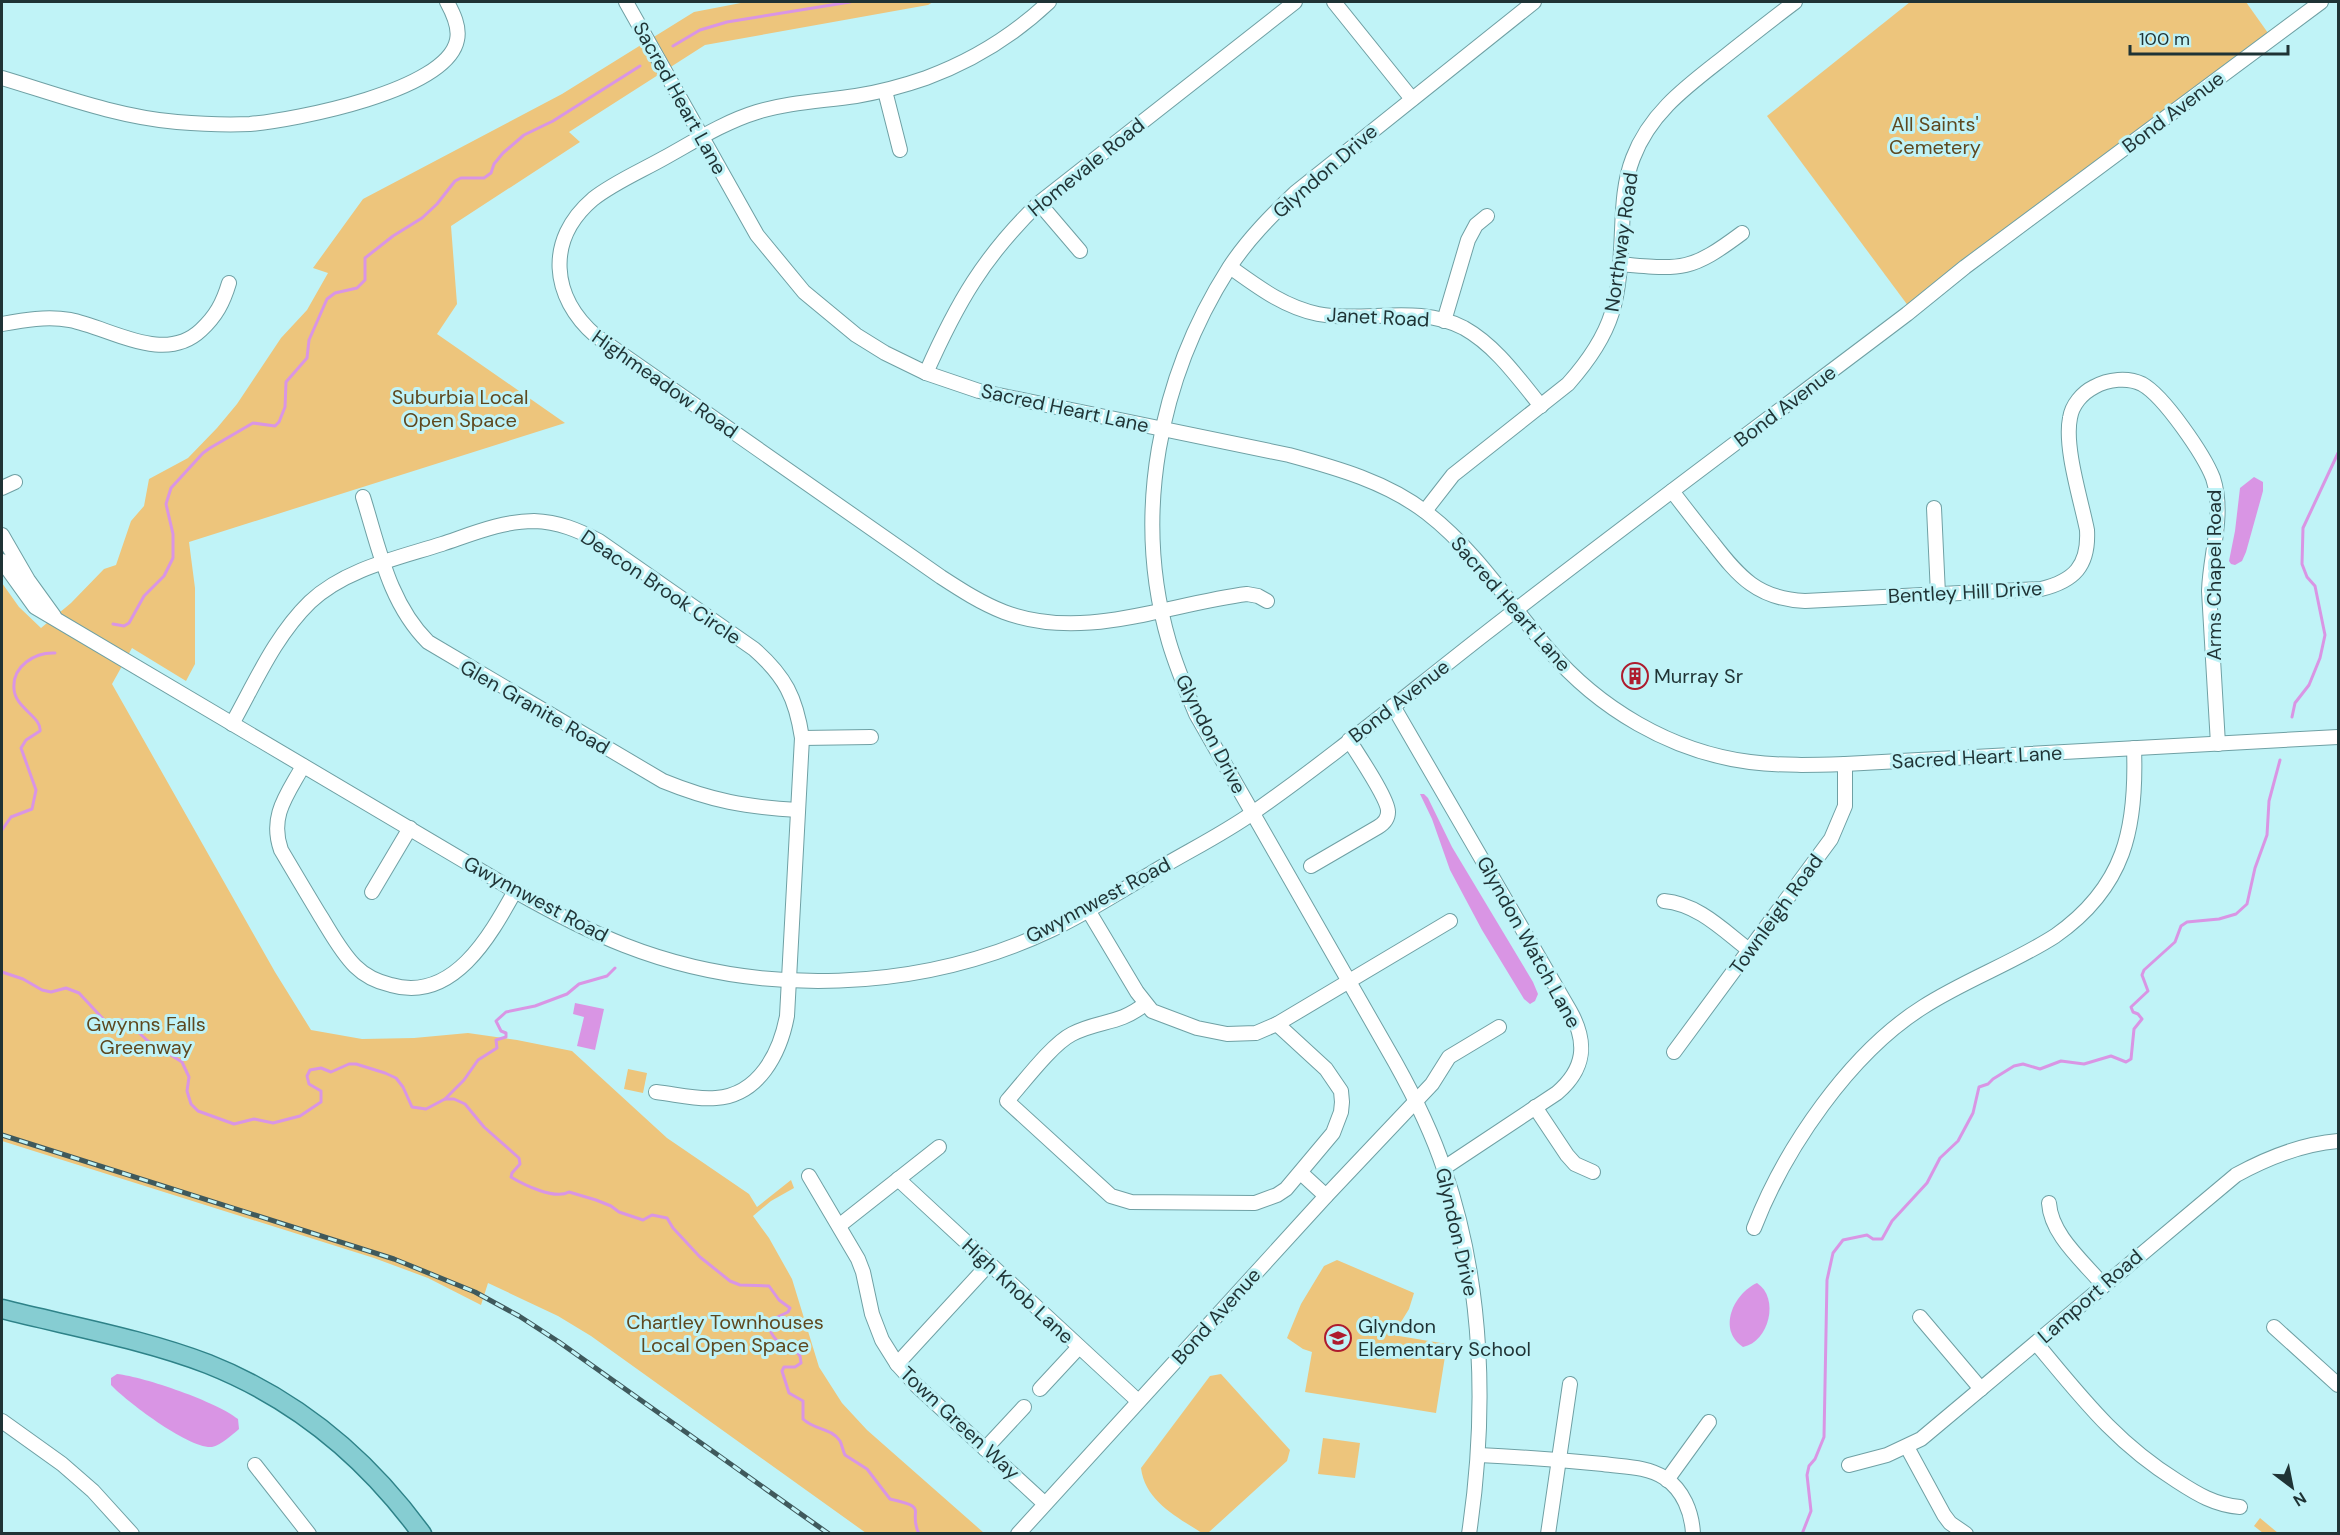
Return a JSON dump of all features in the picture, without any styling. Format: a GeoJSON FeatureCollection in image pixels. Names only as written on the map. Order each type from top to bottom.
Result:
{"type":"FeatureCollection","features":[{"type":"Feature","properties":{"kind":"main road"},"geometry":{"type":"LineString","coordinates":[[2,1309],[183,1355],[239,1377],[272,1394],[322,1427],[364,1464],[422,1533]]}},
{"type":"Feature","properties":{"kind":"street"},"geometry":{"type":"LineString","coordinates":[[2,78],[101,108],[140,117],[209,124],[249,124],[286,120],[366,100],[434,71],[454,51],[458,39],[457,26],[447,2]]}},
{"type":"Feature","properties":{"kind":"street","name":"Sacred Heart Lane"},"geometry":{"type":"LineString","coordinates":[[626,2],[757,235],[804,292],[856,335],[885,353],[926,373],[979,391],[1332,466],[1393,492],[1425,511],[1474,556],[1546,647],[1580,682],[1624,715],[1667,738],[1706,753],[1748,762],[1790,765],[1845,764],[2338,737]]}},
{"type":"Feature","properties":{"kind":"street","name":"Highmeadow Road"},"geometry":{"type":"LineString","coordinates":[[1049,2],[1008,35],[977,54],[927,77],[885,91],[758,111],[701,137],[595,197],[573,222],[561,250],[559,267],[565,295],[573,312],[596,336],[931,570],[984,603],[1026,618],[1070,624],[1115,620],[1247,594],[1267,601]]}},
{"type":"Feature","properties":{"kind":"street","name":"Homevale Road"},"geometry":{"type":"LineString","coordinates":[[926,373],[964,294],[999,246],[1039,203],[1295,2]]}},
{"type":"Feature","properties":{"kind":"street"},"geometry":{"type":"LineString","coordinates":[[1334,2],[1412,99]]}},
{"type":"Feature","properties":{"kind":"street","name":"Glyndon Drive"},"geometry":{"type":"LineString","coordinates":[[1468,1533],[1479,1455],[1480,1391],[1476,1317],[1466,1253],[1444,1168],[1415,1100],[1196,714],[1180,677],[1161,610],[1154,567],[1152,519],[1155,471],[1162,429],[1182,359],[1197,325],[1230,267],[1270,217],[1295,193],[1534,2]]}},
{"type":"Feature","properties":{"kind":"street","name":"Northway Road"},"geometry":{"type":"LineString","coordinates":[[1425,511],[1453,475],[1568,384],[1602,339],[1615,307],[1620,264],[1623,199],[1627,175],[1633,157],[1653,120],[1681,91],[1795,2]]}},
{"type":"Feature","properties":{"kind":"street","name":"Bond Avenue"},"geometry":{"type":"LineString","coordinates":[[1252,814],[1517,609],[1907,314],[1965,267],[2321,2]]}},
{"type":"Feature","properties":{"kind":"street"},"geometry":{"type":"LineString","coordinates":[[885,91],[900,150]]}},
{"type":"Feature","properties":{"kind":"street"},"geometry":{"type":"LineString","coordinates":[[1039,203],[1080,251]]}},
{"type":"Feature","properties":{"kind":"street"},"geometry":{"type":"LineString","coordinates":[[1444,321],[1468,240],[1476,225],[1487,216]]}},
{"type":"Feature","properties":{"kind":"street"},"geometry":{"type":"LineString","coordinates":[[1620,264],[1663,268],[1691,264],[1714,254],[1742,233]]}},
{"type":"Feature","properties":{"kind":"street","name":"Janet Road"},"geometry":{"type":"LineString","coordinates":[[1230,267],[1282,302],[1310,312],[1342,316],[1416,316],[1462,327],[1491,348],[1541,406]]}},
{"type":"Feature","properties":{"kind":"street"},"geometry":{"type":"LineString","coordinates":[[2,324],[45,318],[70,320],[148,344],[168,345],[188,339],[206,326],[223,304],[229,283]]}},
{"type":"Feature","properties":{"kind":"street","name":"Bentley Hill Drive"},"geometry":{"type":"LineString","coordinates":[[1672,492],[1732,569],[1747,582],[1769,594],[1785,599],[1805,601],[2040,590],[2056,585],[2074,574],[2085,557],[2088,544],[2069,441],[2070,415],[2082,395],[2091,388],[2102,382],[2118,380]]}},
{"type":"Feature","properties":{"kind":"street","name":"Arms Chapel Road"},"geometry":{"type":"LineString","coordinates":[[2118,380],[2141,383],[2153,392],[2196,447],[2213,479],[2218,509],[2210,568],[2210,591],[2218,744]]}},
{"type":"Feature","properties":{"kind":"street"},"geometry":{"type":"LineString","coordinates":[[2,488],[15,482]]}},
{"type":"Feature","properties":{"kind":"street","name":"Glen Granite Road"},"geometry":{"type":"LineString","coordinates":[[363,497],[395,597],[416,631],[441,652],[663,781],[723,801],[752,807],[798,810]]}},
{"type":"Feature","properties":{"kind":"street"},"geometry":{"type":"LineString","coordinates":[[1934,508],[1938,594]]}},
{"type":"Feature","properties":{"kind":"street","name":"Deacon Brook Circle"},"geometry":{"type":"LineString","coordinates":[[232,724],[277,643],[295,618],[312,600],[330,587],[352,574],[383,563],[514,523],[554,522],[599,541],[770,662],[782,677],[792,696],[799,715],[802,738],[787,1016],[779,1048],[767,1068],[742,1091],[718,1098],[656,1092]]}},
{"type":"Feature","properties":{"kind":"street","name":"Gwynnwest Road"},"geometry":{"type":"LineString","coordinates":[[2,535],[22,571],[57,620]]}},
{"type":"Feature","properties":{"kind":"street","name":"Gwynnwest Road"},"geometry":{"type":"LineString","coordinates":[[2,561],[34,607],[515,891],[585,929],[661,958],[735,974],[789,981],[858,980],[925,971],[1015,945],[1051,930],[1088,910],[1252,814]]}},
{"type":"Feature","properties":{"kind":"street","name":"Glyndon Watch Lane"},"geometry":{"type":"LineString","coordinates":[[1393,706],[1577,1024],[1581,1036],[1582,1048],[1576,1072],[1569,1083],[1444,1168]]}},
{"type":"Feature","properties":{"kind":"street"},"geometry":{"type":"LineString","coordinates":[[802,738],[871,737]]}},
{"type":"Feature","properties":{"kind":"street"},"geometry":{"type":"LineString","coordinates":[[1311,866],[1378,827],[1388,816],[1385,802],[1349,740]]}},
{"type":"Feature","properties":{"kind":"street"},"geometry":{"type":"LineString","coordinates":[[1754,1228],[1764,1202],[1792,1150],[1836,1088],[1875,1044],[1896,1026],[1943,995],[2055,936],[2072,924],[2088,908],[2115,870],[2129,832],[2136,789],[2134,748]]}},
{"type":"Feature","properties":{"kind":"street","name":"Townleigh Road"},"geometry":{"type":"LineString","coordinates":[[1674,1052],[1836,830],[1845,806],[1845,764]]}},
{"type":"Feature","properties":{"kind":"street"},"geometry":{"type":"LineString","coordinates":[[303,766],[278,815],[275,828],[277,838],[281,850],[329,931],[346,956],[363,972],[383,983],[402,988],[416,988],[439,982],[459,969],[482,944],[515,891]]}},
{"type":"Feature","properties":{"kind":"street"},"geometry":{"type":"LineString","coordinates":[[372,892],[410,828]]}},
{"type":"Feature","properties":{"kind":"street"},"geometry":{"type":"LineString","coordinates":[[1664,901],[1690,906],[1749,950]]}},
{"type":"Feature","properties":{"kind":"street"},"geometry":{"type":"LineString","coordinates":[[1088,910],[1145,1004],[1161,1016],[1227,1035],[1256,1033],[1276,1024],[1450,921]]}},
{"type":"Feature","properties":{"kind":"street"},"geometry":{"type":"LineString","coordinates":[[1145,1004],[1124,1019],[1085,1029],[1065,1038],[1007,1101],[1111,1196],[1131,1202],[1255,1203],[1277,1195],[1301,1173],[1333,1133],[1342,1102],[1341,1091],[1326,1069],[1276,1024]]}},
{"type":"Feature","properties":{"kind":"street","name":"Bond Avenue"},"geometry":{"type":"LineString","coordinates":[[1018,1533],[1326,1196],[1432,1084],[1449,1057],[1499,1027]]}},
{"type":"Feature","properties":{"kind":"street"},"geometry":{"type":"LineString","coordinates":[[1535,1107],[1575,1164],[1593,1172]]}},
{"type":"Feature","properties":{"kind":"street","name":"Lamport Road"},"geometry":{"type":"LineString","coordinates":[[1849,1465],[1907,1448],[1928,1434],[2103,1285],[2236,1176],[2258,1163],[2282,1154],[2338,1141]]}},
{"type":"Feature","properties":{"kind":"street"},"geometry":{"type":"LineString","coordinates":[[840,1225],[939,1147]]}},
{"type":"Feature","properties":{"kind":"street"},"geometry":{"type":"LineString","coordinates":[[1301,1173],[1326,1196]]}},
{"type":"Feature","properties":{"kind":"street","name":"Town Green Way"},"geometry":{"type":"LineString","coordinates":[[809,1176],[840,1225],[863,1272],[877,1328],[897,1364],[1044,1503]]}},
{"type":"Feature","properties":{"kind":"street","name":"High Knob Lane"},"geometry":{"type":"LineString","coordinates":[[898,1179],[1138,1401]]}},
{"type":"Feature","properties":{"kind":"street"},"geometry":{"type":"LineString","coordinates":[[2049,1203],[2050,1213],[2059,1233],[2103,1285]]}},
{"type":"Feature","properties":{"kind":"street"},"geometry":{"type":"LineString","coordinates":[[897,1364],[989,1264]]}},
{"type":"Feature","properties":{"kind":"street"},"geometry":{"type":"LineString","coordinates":[[1920,1317],[1981,1389]]}},
{"type":"Feature","properties":{"kind":"street"},"geometry":{"type":"LineString","coordinates":[[2274,1327],[2338,1385]]}},
{"type":"Feature","properties":{"kind":"street"},"geometry":{"type":"LineString","coordinates":[[2036,1343],[2102,1421],[2136,1453],[2202,1497],[2223,1505],[2240,1507]]}},
{"type":"Feature","properties":{"kind":"street"},"geometry":{"type":"LineString","coordinates":[[1040,1389],[1079,1347]]}},
{"type":"Feature","properties":{"kind":"street"},"geometry":{"type":"LineString","coordinates":[[1548,1533],[1570,1384]]}},
{"type":"Feature","properties":{"kind":"street"},"geometry":{"type":"LineString","coordinates":[[985,1449],[1024,1407]]}},
{"type":"Feature","properties":{"kind":"street"},"geometry":{"type":"LineString","coordinates":[[2,1421],[62,1464],[93,1491],[132,1533]]}},
{"type":"Feature","properties":{"kind":"street"},"geometry":{"type":"LineString","coordinates":[[1667,1480],[1709,1422]]}},
{"type":"Feature","properties":{"kind":"street"},"geometry":{"type":"LineString","coordinates":[[1907,1448],[1944,1515],[1950,1523],[1966,1533]]}},
{"type":"Feature","properties":{"kind":"street"},"geometry":{"type":"LineString","coordinates":[[1479,1455],[1558,1459],[1646,1469],[1667,1480],[1676,1488],[1689,1509],[1693,1533]]}},
{"type":"Feature","properties":{"kind":"street"},"geometry":{"type":"LineString","coordinates":[[255,1465],[309,1533]]}},
{"type":"Feature","properties":{"kind":"green space","name":"Gwynns Falls Greenway"},"geometry":{"type":"Polygon","coordinates":[[[746,2],[933,2],[928,5],[705,45],[569,132],[580,142],[451,226],[457,304],[437,334],[565,423],[189,542],[195,588],[195,664],[186,681],[132,648],[112,684],[275,972],[311,1030],[362,1039],[414,1038],[468,1033],[572,1051],[667,1138],[749,1194],[757,1207],[791,1180],[794,1188],[771,1201],[753,1216],[769,1238],[792,1279],[819,1367],[842,1403],[867,1430],[984,1533],[866,1533],[591,1336],[558,1316],[488,1283],[481,1305],[428,1278],[374,1258],[2,1141],[2,583],[19,607],[41,628],[71,603],[104,569],[116,565],[131,521],[144,506],[149,479],[188,458],[237,404],[281,338],[307,310],[328,273],[313,268],[363,199],[562,94],[694,12],[746,2]]]}},
{"type":"Feature","properties":{"kind":"green space","name":"All Saints' Cemetery"},"geometry":{"type":"Polygon","coordinates":[[[1910,2],[2246,2],[2268,33],[1909,307],[1767,116],[1910,2]]]}},
{"type":"Feature","properties":{"kind":"green space"},"geometry":{"type":"Polygon","coordinates":[[[628,1069],[647,1073],[643,1093],[624,1089],[628,1069]]]}},
{"type":"Feature","properties":{"kind":"green space"},"geometry":{"type":"Polygon","coordinates":[[[1337,1260],[1414,1293],[1409,1309],[1393,1335],[1447,1344],[1436,1413],[1305,1392],[1312,1352],[1287,1338],[1301,1304],[1324,1266],[1337,1260]]]}},
{"type":"Feature","properties":{"kind":"green space"},"geometry":{"type":"Polygon","coordinates":[[[1221,1374],[1290,1450],[1287,1461],[1208,1533],[1202,1533],[1155,1499],[1144,1480],[1141,1468],[1210,1376],[1221,1374]]]}},
{"type":"Feature","properties":{"kind":"green space"},"geometry":{"type":"Polygon","coordinates":[[[1323,1438],[1360,1443],[1355,1478],[1318,1474],[1323,1438]]]}},
{"type":"Feature","properties":{"kind":"green space"},"geometry":{"type":"Polygon","coordinates":[[[2260,1518],[2278,1533],[2263,1533],[2254,1526],[2260,1518]]]}},
{"type":"Feature","properties":{"kind":"shaded area"},"geometry":{"type":"Polygon","coordinates":[[[2254,477],[2263,482],[2263,491],[2246,552],[2242,561],[2235,565],[2229,561],[2240,488],[2254,477]]]}},
{"type":"Feature","properties":{"kind":"shaded area"},"geometry":{"type":"Polygon","coordinates":[[[1420,794],[1428,798],[1452,847],[1533,982],[1538,994],[1535,1001],[1530,1004],[1524,999],[1482,930],[1450,870],[1432,819],[1420,794]]]}},
{"type":"Feature","properties":{"kind":"shaded area"},"geometry":{"type":"Polygon","coordinates":[[[575,1003],[604,1009],[595,1050],[577,1046],[584,1017],[573,1014],[575,1003]]]}},
{"type":"Feature","properties":{"kind":"shaded area"},"geometry":{"type":"Polygon","coordinates":[[[1757,1283],[1764,1290],[1768,1299],[1770,1309],[1768,1319],[1759,1337],[1743,1347],[1735,1340],[1731,1331],[1731,1313],[1741,1295],[1757,1283]]]}},
{"type":"Feature","properties":{"kind":"shaded area"},"geometry":{"type":"Polygon","coordinates":[[[117,1374],[162,1385],[214,1405],[238,1419],[239,1429],[215,1446],[202,1446],[158,1423],[119,1392],[111,1385],[111,1378],[117,1374]]]}},
{"type":"Feature","properties":{"kind":"waterway"},"geometry":{"type":"LineString","coordinates":[[673,46],[700,30],[727,22],[850,2]]}},
{"type":"Feature","properties":{"kind":"waterway"},"geometry":{"type":"LineString","coordinates":[[113,624],[124,626],[129,623],[144,596],[164,576],[173,558],[173,534],[166,504],[171,488],[210,448],[253,423],[275,426],[279,422],[285,407],[286,382],[307,358],[309,340],[327,299],[335,293],[357,288],[365,280],[365,258],[393,236],[422,218],[437,204],[455,181],[461,178],[484,178],[491,173],[494,164],[503,153],[524,135],[553,121],[640,66]]}},
{"type":"Feature","properties":{"kind":"waterway"},"geometry":{"type":"LineString","coordinates":[[2292,717],[2295,703],[2309,685],[2320,658],[2325,635],[2315,586],[2307,577],[2302,564],[2303,528],[2338,453]]}},
{"type":"Feature","properties":{"kind":"waterway"},"geometry":{"type":"LineString","coordinates":[[2,830],[11,817],[32,809],[36,790],[21,748],[26,740],[40,731],[39,726],[15,696],[14,681],[26,662],[40,655],[55,653]]}},
{"type":"Feature","properties":{"kind":"waterway"},"geometry":{"type":"LineString","coordinates":[[1802,1534],[1811,1511],[1807,1475],[1809,1466],[1815,1459],[1824,1437],[1827,1280],[1833,1253],[1843,1240],[1867,1235],[1873,1239],[1882,1239],[1892,1221],[1927,1183],[1940,1158],[1958,1141],[1973,1113],[1979,1087],[1988,1084],[2014,1066],[2023,1064],[2040,1069],[2061,1061],[2084,1064],[2111,1056],[2126,1062],[2131,1059],[2134,1029],[2142,1019],[2133,1012],[2131,1007],[2148,991],[2142,975],[2144,970],[2175,942],[2181,926],[2187,922],[2219,919],[2236,914],[2247,904],[2255,868],[2267,835],[2269,801],[2280,760]]}},
{"type":"Feature","properties":{"kind":"waterway"},"geometry":{"type":"LineString","coordinates":[[445,1099],[464,1080],[478,1060],[497,1048],[496,1040],[506,1037],[506,1033],[501,1031],[496,1021],[506,1012],[535,1006],[567,994],[579,984],[607,976],[615,968]]}},
{"type":"Feature","properties":{"kind":"waterway"},"geometry":{"type":"LineString","coordinates":[[2,972],[23,979],[42,990],[51,992],[66,988],[79,993],[105,1021],[127,1022],[148,1041],[182,1062],[189,1077],[187,1091],[191,1104],[198,1111],[234,1124],[254,1119],[273,1123],[300,1116],[321,1102],[321,1091],[309,1084],[307,1076],[310,1070],[321,1068],[331,1072],[349,1064],[356,1064],[396,1078],[412,1107],[426,1109],[445,1099],[454,1099],[465,1104],[484,1127],[519,1158],[520,1164],[511,1177],[524,1184],[548,1193],[569,1192],[596,1200],[619,1212],[643,1220],[652,1215],[667,1218],[673,1228],[700,1257],[730,1281],[740,1285],[769,1286],[779,1300],[790,1308],[788,1312],[773,1319],[769,1328],[778,1341],[793,1347],[800,1356],[801,1363],[795,1367],[784,1367],[782,1371],[789,1393],[803,1401],[803,1419],[837,1437],[845,1455],[867,1469],[890,1499],[914,1507],[919,1534]]}},
{"type":"Feature","properties":{"kind":"railway"},"geometry":{"type":"LineString","coordinates":[[2,1135],[394,1259],[475,1292],[519,1316],[559,1342],[829,1534]]}},
{"type":"Feature","properties":{"kind":"place","name":"Murray Sr"},"geometry":{"type":"Point","coordinates":[1635,676]}},
{"type":"Feature","properties":{"kind":"place","name":"Glyndon Elementary School"},"geometry":{"type":"Point","coordinates":[1338,1338]}},
{"type":"Feature","properties":{"kind":"park label","name":"Suburbia Local Open Space"},"geometry":{"type":"Point","coordinates":[460,408]}},
{"type":"Feature","properties":{"kind":"park label","name":"Chartley Townhouses Local Open Space"},"geometry":{"type":"Point","coordinates":[725,1334]}}]}
